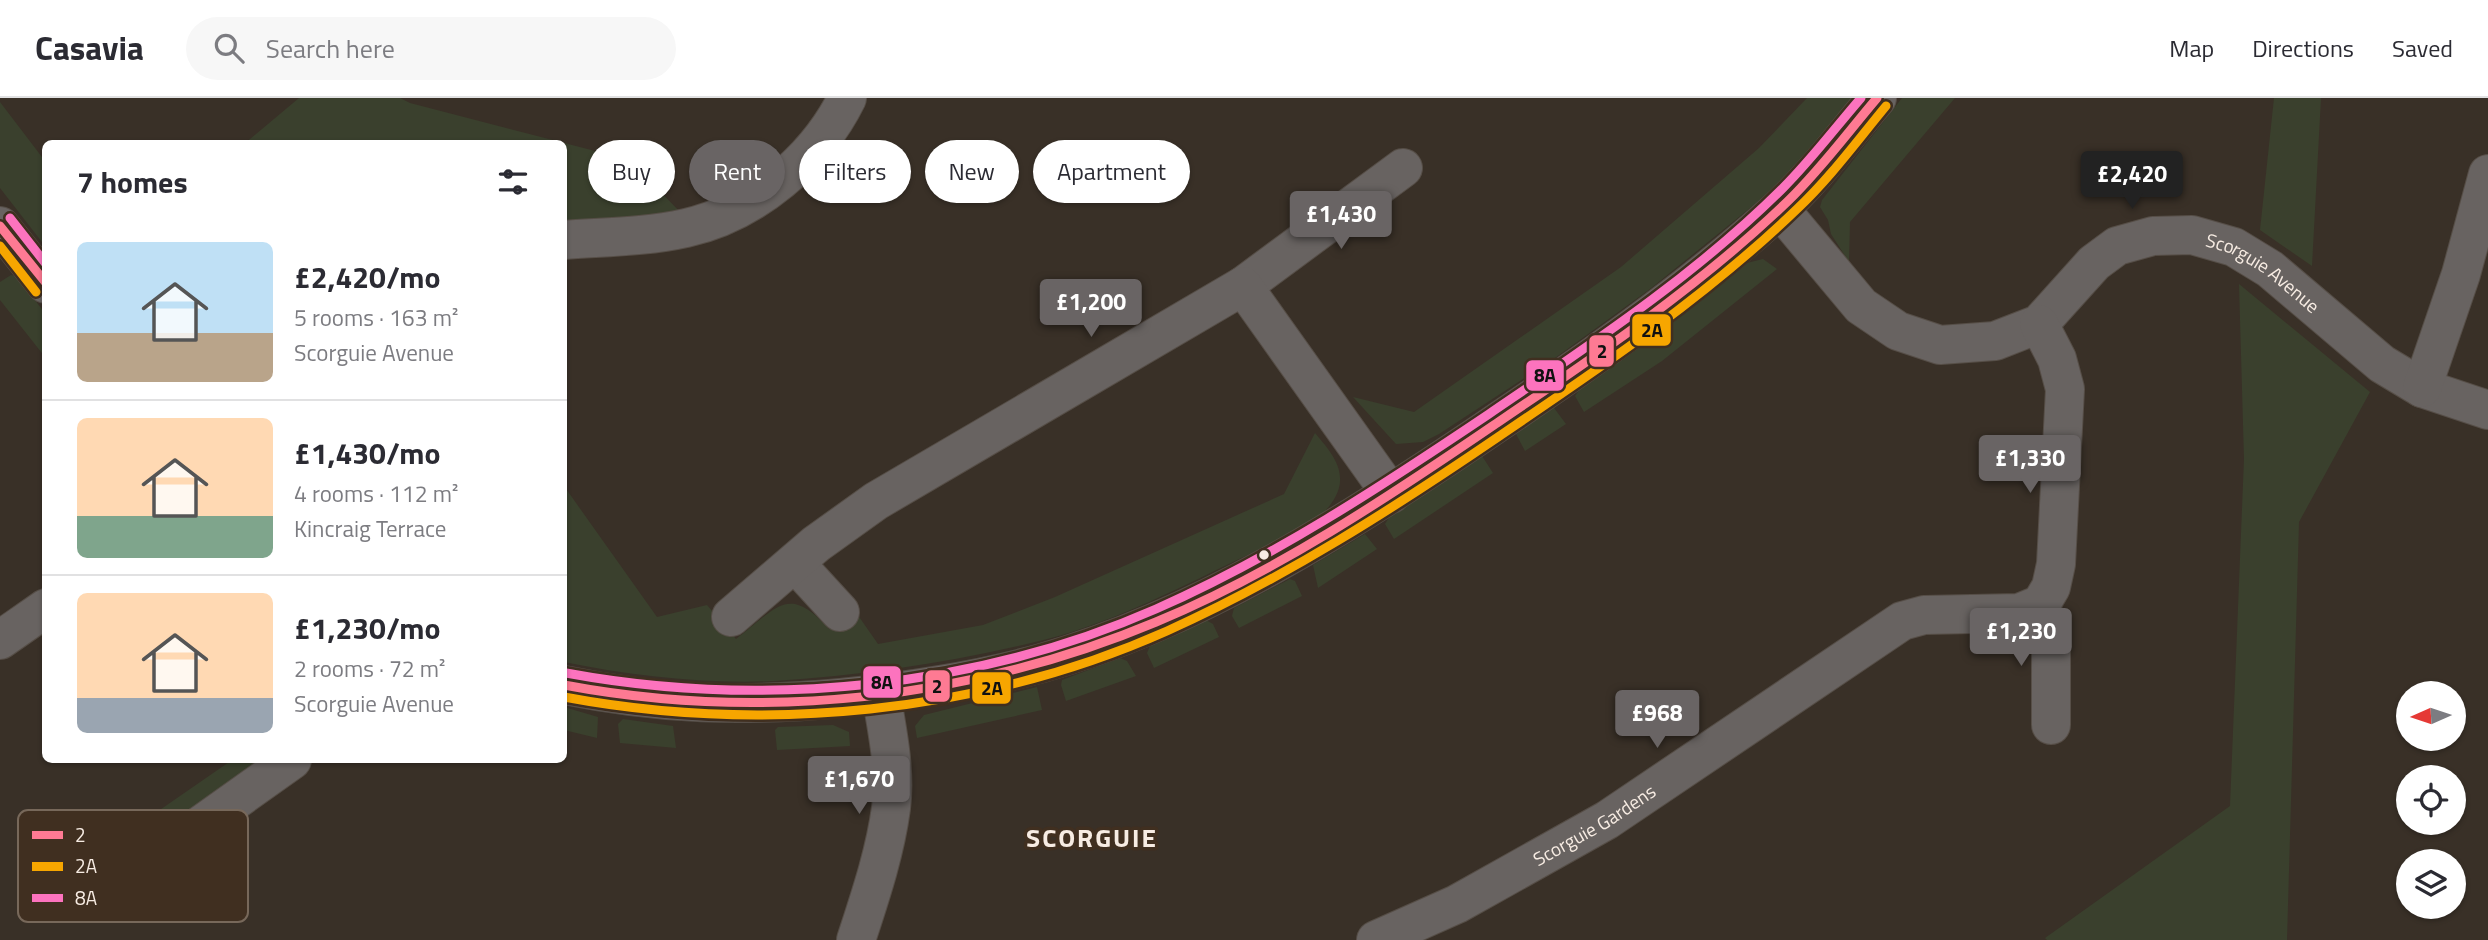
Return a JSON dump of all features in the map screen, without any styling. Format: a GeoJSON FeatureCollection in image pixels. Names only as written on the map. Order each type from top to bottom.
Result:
{"type":"FeatureCollection","features":[{"type":"Feature","properties":{"kind":"street"},"geometry":{"type":"LineString","coordinates":[[567,240],[688,228],[731,211],[775,185],[810,154],[832,128],[847,98]]}},
{"type":"Feature","properties":{"kind":"street"},"geometry":{"type":"LineString","coordinates":[[567,686],[622,697],[689,704],[761,705],[881,694],[1042,663],[1107,641],[1243,580],[1391,494],[1540,394],[1676,292],[1780,209],[1877,98]]}},
{"type":"Feature","properties":{"kind":"street"},"geometry":{"type":"LineString","coordinates":[[731,617],[795,563],[876,501],[1243,286],[1403,168]]}},
{"type":"Feature","properties":{"kind":"street"},"geometry":{"type":"LineString","coordinates":[[2422,388],[2461,274],[2488,174]]}},
{"type":"Feature","properties":{"kind":"street","name":"Scorguie Avenue"},"geometry":{"type":"LineString","coordinates":[[1780,209],[1861,306],[1898,331],[1940,345],[1994,341],[2039,324],[2094,263],[2117,246],[2153,236],[2192,235],[2234,247],[2270,269],[2382,364],[2422,388],[2488,410]]}},
{"type":"Feature","properties":{"kind":"street"},"geometry":{"type":"LineString","coordinates":[[0,226],[42,279]]}},
{"type":"Feature","properties":{"kind":"street"},"geometry":{"type":"LineString","coordinates":[[1243,286],[1391,494]]}},
{"type":"Feature","properties":{"kind":"street"},"geometry":{"type":"LineString","coordinates":[[2039,324],[2057,359],[2065,389],[2056,564],[2051,587],[2041,604],[2051,647],[2051,725]]}},
{"type":"Feature","properties":{"kind":"street"},"geometry":{"type":"LineString","coordinates":[[795,563],[841,612]]}},
{"type":"Feature","properties":{"kind":"street","name":"Scorguie Gardens"},"geometry":{"type":"LineString","coordinates":[[1376,940],[1457,904],[1607,820],[1902,621],[1946,613],[2019,613],[2041,604]]}},
{"type":"Feature","properties":{"kind":"street"},"geometry":{"type":"LineString","coordinates":[[0,640],[42,611]]}},
{"type":"Feature","properties":{"kind":"street"},"geometry":{"type":"LineString","coordinates":[[856,940],[873,890],[892,806],[888,737],[881,694]]}},
{"type":"Feature","properties":{"kind":"street"},"geometry":{"type":"LineString","coordinates":[[222,810],[288,763]]}},
{"type":"Feature","properties":{"kind":"green space"},"geometry":{"type":"Polygon","coordinates":[[[299,98],[400,98],[410,103],[553,140],[249,140],[299,98]]]}},
{"type":"Feature","properties":{"kind":"green space"},"geometry":{"type":"Polygon","coordinates":[[[1807,98],[1854,98],[1786,177],[1755,204],[1650,289],[1555,358],[1423,442],[1396,444],[1353,397],[1414,412],[1621,267],[1759,148],[1807,98]]]}},
{"type":"Feature","properties":{"kind":"green space"},"geometry":{"type":"Polygon","coordinates":[[[1902,98],[1955,98],[1850,222],[1849,262],[1831,234],[1828,220],[1820,207],[1822,200],[1902,98]]]}},
{"type":"Feature","properties":{"kind":"green space"},"geometry":{"type":"Polygon","coordinates":[[[2274,98],[2321,98],[2312,266],[2260,230],[2274,98]]]}},
{"type":"Feature","properties":{"kind":"green space"},"geometry":{"type":"Polygon","coordinates":[[[0,102],[42,157],[42,242],[0,188],[0,102]]]}},
{"type":"Feature","properties":{"kind":"green space"},"geometry":{"type":"Polygon","coordinates":[[[567,144],[588,149],[588,203],[671,203],[681,213],[567,221],[567,144]]]}},
{"type":"Feature","properties":{"kind":"green space"},"geometry":{"type":"Polygon","coordinates":[[[1763,259],[1777,269],[1662,361],[1584,412],[1575,396],[1582,386],[1633,352],[1730,272],[1743,264],[1763,259]]]}},
{"type":"Feature","properties":{"kind":"green space"},"geometry":{"type":"Polygon","coordinates":[[[11,275],[16,276],[42,309],[42,353],[0,300],[0,282],[11,275]]]}},
{"type":"Feature","properties":{"kind":"green space"},"geometry":{"type":"Polygon","coordinates":[[[2239,284],[2370,392],[2299,522],[2287,940],[2047,940],[2045,938],[2230,806],[2244,459],[2239,284]]]}},
{"type":"Feature","properties":{"kind":"green space"},"geometry":{"type":"Polygon","coordinates":[[[1549,408],[1554,408],[1566,424],[1525,451],[1516,434],[1549,408]]]}},
{"type":"Feature","properties":{"kind":"green space"},"geometry":{"type":"Polygon","coordinates":[[[1315,433],[1335,459],[1340,478],[1334,500],[1316,519],[1283,538],[1110,618],[1058,636],[1000,650],[903,668],[774,681],[668,678],[567,663],[567,490],[657,617],[707,605],[736,639],[782,605],[803,607],[829,629],[855,611],[878,644],[983,625],[1055,597],[1284,494],[1315,433]]]}},
{"type":"Feature","properties":{"kind":"green space"},"geometry":{"type":"Polygon","coordinates":[[[1482,456],[1493,473],[1394,539],[1385,524],[1390,516],[1482,456]]]}},
{"type":"Feature","properties":{"kind":"green space"},"geometry":{"type":"Polygon","coordinates":[[[1365,534],[1377,549],[1318,588],[1313,565],[1365,534]]]}},
{"type":"Feature","properties":{"kind":"green space"},"geometry":{"type":"Polygon","coordinates":[[[1290,579],[1295,581],[1302,596],[1239,628],[1232,616],[1234,608],[1290,579]]]}},
{"type":"Feature","properties":{"kind":"green space"},"geometry":{"type":"Polygon","coordinates":[[[1206,620],[1213,624],[1219,637],[1154,668],[1147,653],[1150,646],[1206,620]]]}},
{"type":"Feature","properties":{"kind":"green space"},"geometry":{"type":"Polygon","coordinates":[[[1120,658],[1127,661],[1136,676],[1066,701],[1062,680],[1120,658]]]}},
{"type":"Feature","properties":{"kind":"green space"},"geometry":{"type":"Polygon","coordinates":[[[1037,687],[1042,710],[917,738],[915,726],[924,715],[1037,687]]]}},
{"type":"Feature","properties":{"kind":"green space"},"geometry":{"type":"Polygon","coordinates":[[[567,708],[598,717],[597,738],[567,731],[567,708]]]}},
{"type":"Feature","properties":{"kind":"green space"},"geometry":{"type":"Polygon","coordinates":[[[623,719],[673,726],[676,748],[620,743],[618,724],[623,719]]]}},
{"type":"Feature","properties":{"kind":"green space"},"geometry":{"type":"Polygon","coordinates":[[[833,725],[849,732],[850,746],[777,750],[775,730],[778,727],[833,725]]]}},
{"type":"Feature","properties":{"kind":"green space"},"geometry":{"type":"Polygon","coordinates":[[[228,763],[265,763],[198,810],[160,810],[228,763]]]}},
{"type":"Feature","properties":{"kind":"transit line","name":"8A"},"geometry":{"type":"LineString","coordinates":[[567,673],[640,684],[715,689],[790,690],[866,684],[941,674],[1014,658],[1086,636],[1156,609],[1243,567],[1368,494],[1641,308],[1750,220],[1783,188],[1861,98]]}},
{"type":"Feature","properties":{"kind":"transit line","name":"2"},"geometry":{"type":"LineString","coordinates":[[567,685],[638,696],[713,702],[789,702],[864,697],[939,686],[1013,670],[1085,649],[1201,602],[1287,557],[1372,506],[1646,319],[1719,262],[1788,201],[1877,98]]}},
{"type":"Feature","properties":{"kind":"transit line","name":"2A"},"geometry":{"type":"LineString","coordinates":[[567,697],[639,708],[716,714],[793,714],[870,709],[947,698],[1022,682],[1096,659],[1167,631],[1254,588],[1338,541],[1461,462],[1616,356],[1691,300],[1763,241],[1832,172],[1886,106]]}},
{"type":"Feature","properties":{"kind":"transit line","name":"8A"},"geometry":{"type":"LineString","coordinates":[[10,218],[42,259]]}},
{"type":"Feature","properties":{"kind":"transit line","name":"2"},"geometry":{"type":"LineString","coordinates":[[0,226],[42,278]]}},
{"type":"Feature","properties":{"kind":"transit line","name":"2A"},"geometry":{"type":"LineString","coordinates":[[0,246],[36,292]]}},
{"type":"Feature","properties":{"kind":"district","name":"SCORGUIE"},"geometry":{"type":"Point","coordinates":[1092,838]}}]}
